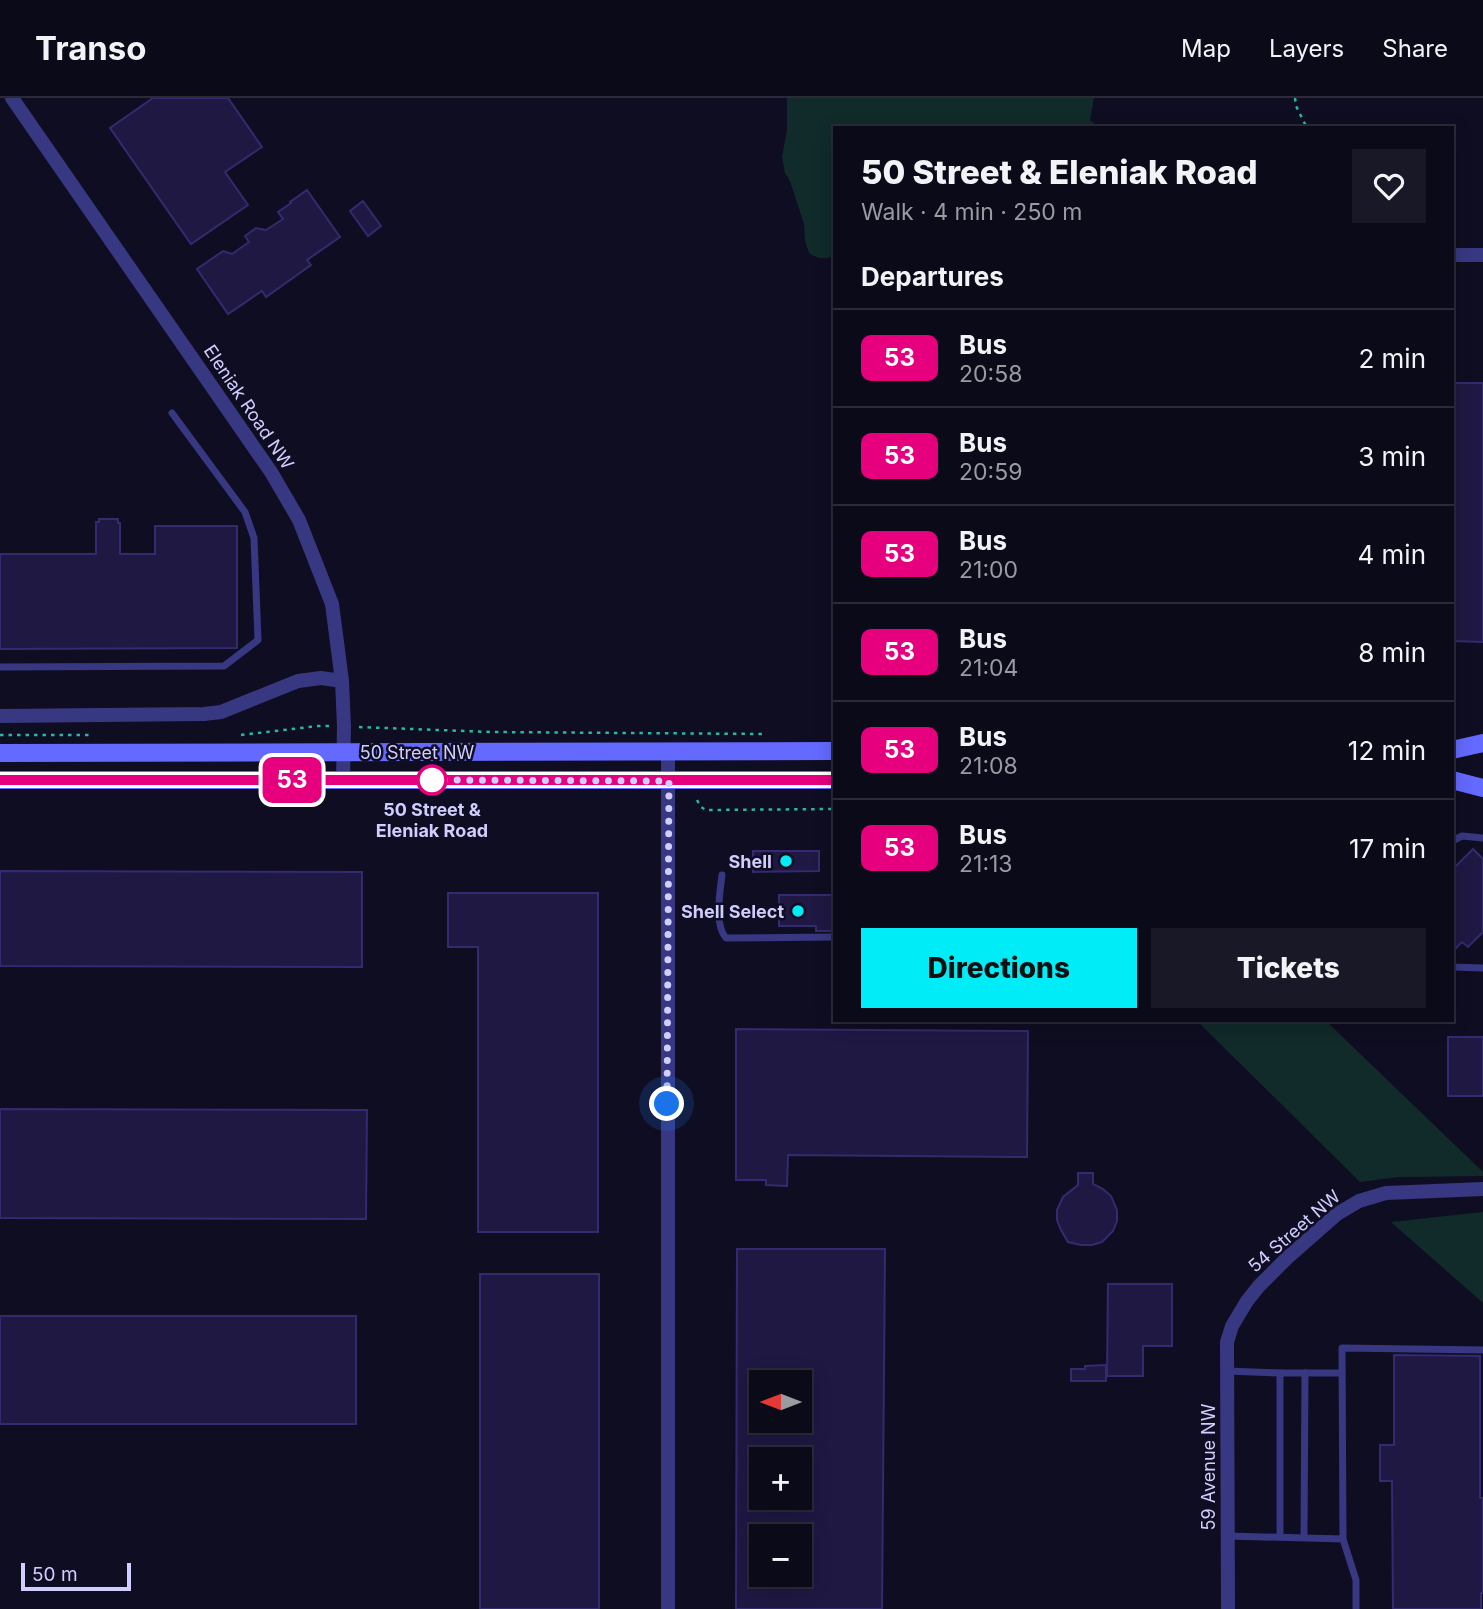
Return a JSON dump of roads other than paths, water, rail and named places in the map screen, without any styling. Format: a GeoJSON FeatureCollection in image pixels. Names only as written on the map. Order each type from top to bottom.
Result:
{"type":"FeatureCollection","features":[{"type":"Feature","properties":{"kind":"main road"},"geometry":{"type":"LineString","coordinates":[[1454,750],[1483,743]]}},
{"type":"Feature","properties":{"kind":"main road"},"geometry":{"type":"LineString","coordinates":[[1454,750],[1483,750]]}},
{"type":"Feature","properties":{"kind":"main road","name":"50 Street NW"},"geometry":{"type":"LineString","coordinates":[[0,753],[833,751]]}},
{"type":"Feature","properties":{"kind":"main road"},"geometry":{"type":"LineString","coordinates":[[1454,779],[1483,778]]}},
{"type":"Feature","properties":{"kind":"main road","name":"50 Street NW"},"geometry":{"type":"LineString","coordinates":[[0,780],[833,780]]}},
{"type":"Feature","properties":{"kind":"main road"},"geometry":{"type":"LineString","coordinates":[[1454,780],[1483,788]]}},
{"type":"Feature","properties":{"kind":"street","name":"Eleniak Road NW"},"geometry":{"type":"LineString","coordinates":[[12,98],[271,472],[299,520],[332,604],[342,681],[343,780]]}},
{"type":"Feature","properties":{"kind":"street"},"geometry":{"type":"LineString","coordinates":[[1454,255],[1483,255]]}},
{"type":"Feature","properties":{"kind":"street"},"geometry":{"type":"LineString","coordinates":[[0,716],[204,714],[221,712],[298,681],[321,678],[342,681]]}},
{"type":"Feature","properties":{"kind":"street"},"geometry":{"type":"LineString","coordinates":[[668,752],[668,1609]]}},
{"type":"Feature","properties":{"kind":"street","name":"54 Street NW"},"geometry":{"type":"LineString","coordinates":[[1232,1326],[1259,1286],[1287,1258],[1337,1214],[1359,1200],[1386,1193],[1483,1189]]}},
{"type":"Feature","properties":{"kind":"street","name":"59 Avenue NW"},"geometry":{"type":"LineString","coordinates":[[1228,1609],[1227,1342],[1232,1326]]}},
{"type":"Feature","properties":{"kind":"lane"},"geometry":{"type":"LineString","coordinates":[[0,667],[224,666],[258,640],[254,538],[245,512],[172,413]]}},
{"type":"Feature","properties":{"kind":"lane"},"geometry":{"type":"LineString","coordinates":[[1454,840],[1462,836],[1483,838]]}},
{"type":"Feature","properties":{"kind":"lane"},"geometry":{"type":"LineString","coordinates":[[722,875],[719,918],[720,929],[726,938],[833,937]]}},
{"type":"Feature","properties":{"kind":"lane"},"geometry":{"type":"LineString","coordinates":[[1454,967],[1483,968]]}},
{"type":"Feature","properties":{"kind":"lane"},"geometry":{"type":"LineString","coordinates":[[1356,1609],[1356,1580],[1343,1539],[1342,1348],[1483,1350]]}},
{"type":"Feature","properties":{"kind":"lane"},"geometry":{"type":"LineString","coordinates":[[1227,1371],[1342,1373]]}},
{"type":"Feature","properties":{"kind":"lane"},"geometry":{"type":"LineString","coordinates":[[1280,1373],[1280,1537]]}},
{"type":"Feature","properties":{"kind":"lane"},"geometry":{"type":"LineString","coordinates":[[1304,1537],[1305,1373]]}},
{"type":"Feature","properties":{"kind":"lane"},"geometry":{"type":"LineString","coordinates":[[1227,1536],[1343,1539]]}},
{"type":"Feature","properties":{"kind":"place","name":"50 Street & Eleniak Road"},"geometry":{"type":"Point","coordinates":[432,780]}},
{"type":"Feature","properties":{"kind":"place","name":"Shell"},"geometry":{"type":"Point","coordinates":[786,861]}},
{"type":"Feature","properties":{"kind":"place","name":"Shell Select"},"geometry":{"type":"Point","coordinates":[798,911]}}]}
